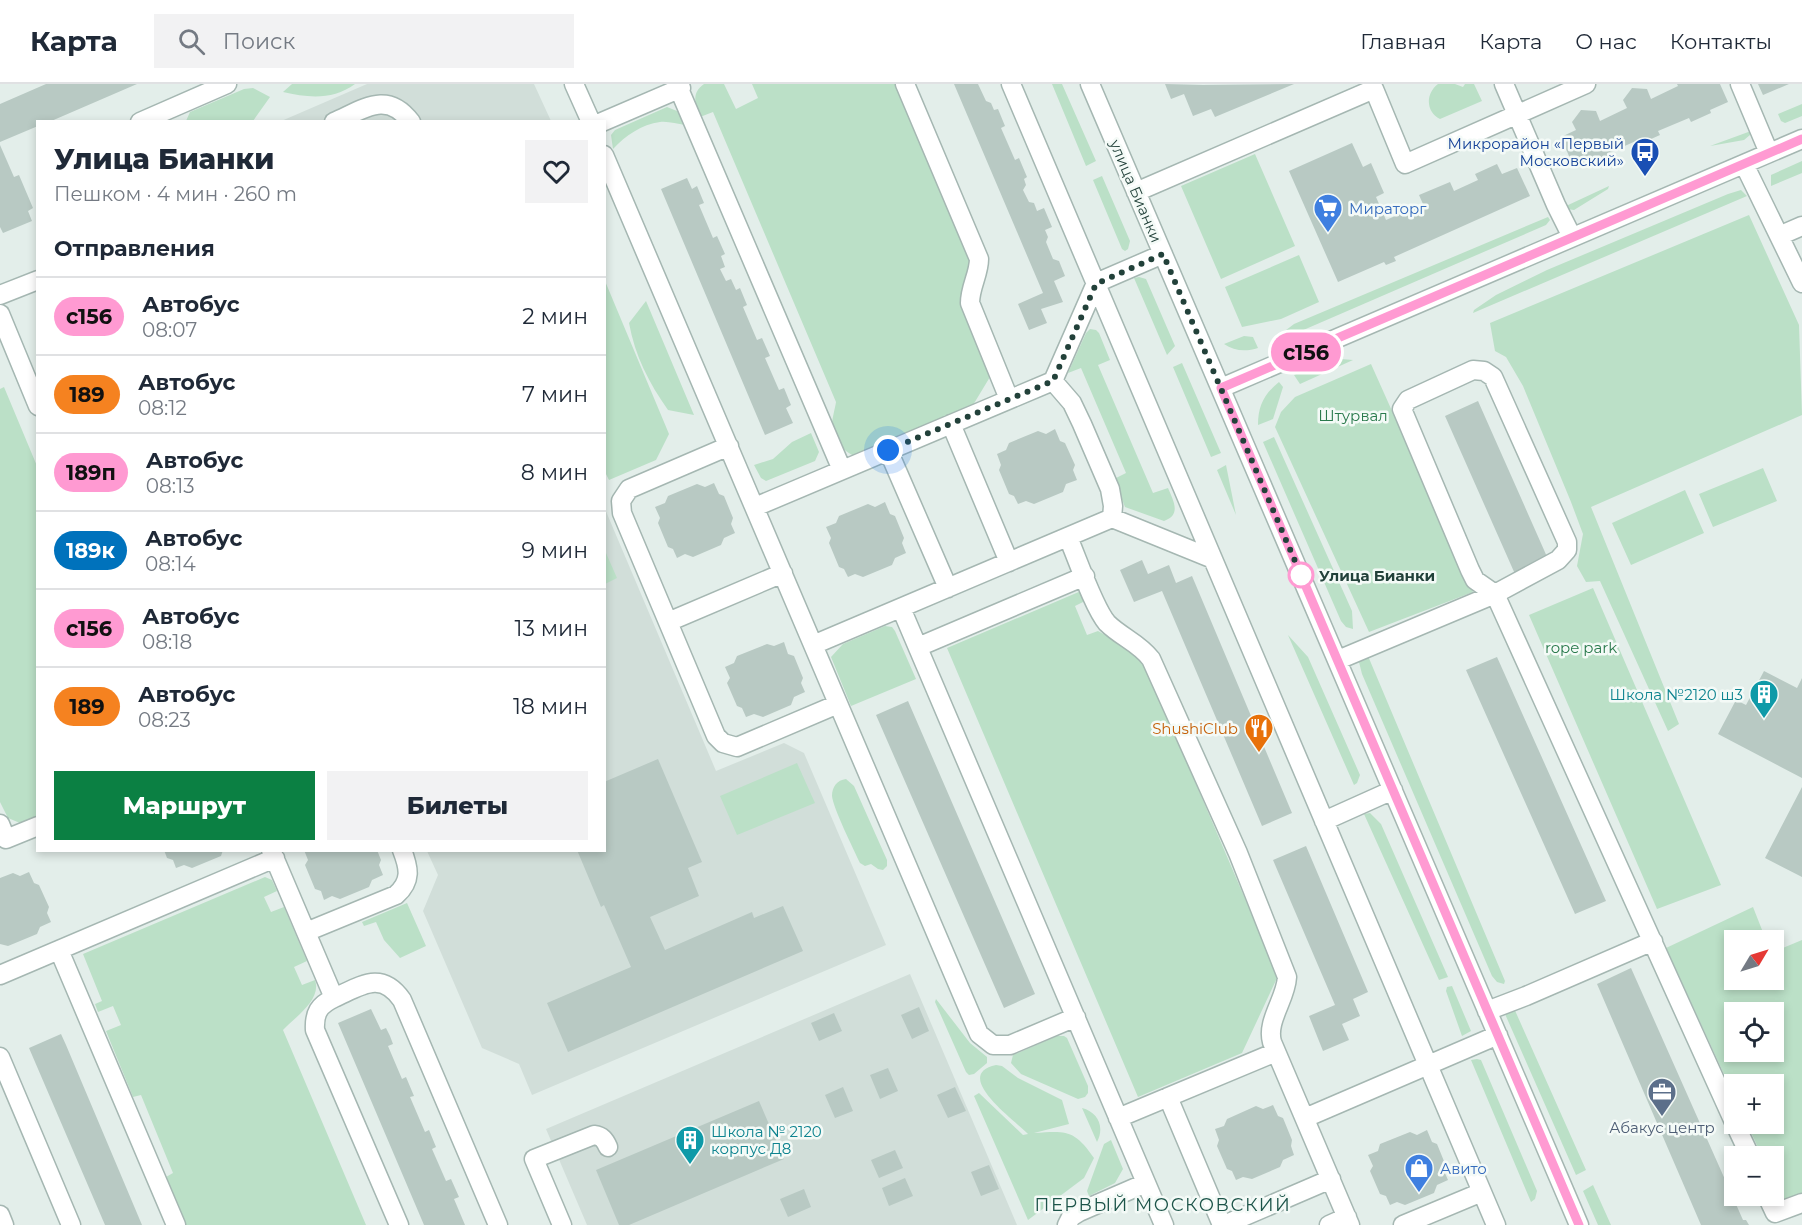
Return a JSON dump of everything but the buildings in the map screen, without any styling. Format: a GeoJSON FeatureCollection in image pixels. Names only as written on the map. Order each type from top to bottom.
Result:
{"type":"FeatureCollection","features":[{"type":"Feature","properties":{"kind":"street"},"geometry":{"type":"LineString","coordinates":[[574,84],[590,120]]}},
{"type":"Feature","properties":{"kind":"street"},"geometry":{"type":"LineString","coordinates":[[905,84],[977,253],[979,266],[972,286],[970,303],[974,318],[1009,399]]}},
{"type":"Feature","properties":{"kind":"street"},"geometry":{"type":"LineString","coordinates":[[1011,84],[1496,1225]]}},
{"type":"Feature","properties":{"kind":"street","name":"улица Бианки"},"geometry":{"type":"LineString","coordinates":[[1090,84],[1579,1225]]}},
{"type":"Feature","properties":{"kind":"street"},"geometry":{"type":"LineString","coordinates":[[1504,84],[1572,237]]}},
{"type":"Feature","properties":{"kind":"street"},"geometry":{"type":"LineString","coordinates":[[1136,192],[1377,86],[1405,164],[1586,84]]}},
{"type":"Feature","properties":{"kind":"street"},"geometry":{"type":"LineString","coordinates":[[1740,84],[1769,153]]}},
{"type":"Feature","properties":{"kind":"street"},"geometry":{"type":"LineString","coordinates":[[144,120],[219,86]]}},
{"type":"Feature","properties":{"kind":"street"},"geometry":{"type":"LineString","coordinates":[[606,120],[682,86],[842,470]]}},
{"type":"Feature","properties":{"kind":"street"},"geometry":{"type":"LineString","coordinates":[[339,120],[378,103],[394,106],[404,112],[410,120]]}},
{"type":"Feature","properties":{"kind":"street"},"geometry":{"type":"LineString","coordinates":[[1221,388],[1802,139]]}},
{"type":"Feature","properties":{"kind":"street"},"geometry":{"type":"LineString","coordinates":[[606,160],[979,1034],[993,1045],[1010,1045],[1076,1017]]}},
{"type":"Feature","properties":{"kind":"street"},"geometry":{"type":"LineString","coordinates":[[1744,164],[1802,283]]}},
{"type":"Feature","properties":{"kind":"street"},"geometry":{"type":"LineString","coordinates":[[1779,236],[1802,226]]}},
{"type":"Feature","properties":{"kind":"street"},"geometry":{"type":"LineString","coordinates":[[755,507],[1053,381],[1096,284],[1163,254]]}},
{"type":"Feature","properties":{"kind":"street"},"geometry":{"type":"LineString","coordinates":[[0,295],[36,281]]}},
{"type":"Feature","properties":{"kind":"street"},"geometry":{"type":"LineString","coordinates":[[0,314],[36,401]]}},
{"type":"Feature","properties":{"kind":"street"},"geometry":{"type":"LineString","coordinates":[[1338,660],[1495,594],[1558,560],[1567,550],[1567,542],[1493,377],[1484,371],[1473,370],[1408,400],[1402,409],[1470,570],[1475,580],[1495,594],[1724,1101]]}},
{"type":"Feature","properties":{"kind":"street"},"geometry":{"type":"LineString","coordinates":[[1053,381],[1072,403],[1110,489],[1113,506],[1112,518]]}},
{"type":"Feature","properties":{"kind":"street"},"geometry":{"type":"LineString","coordinates":[[951,424],[1009,562]]}},
{"type":"Feature","properties":{"kind":"street"},"geometry":{"type":"LineString","coordinates":[[729,446],[629,489],[621,501],[622,513],[716,736],[728,746],[737,747],[838,704]]}},
{"type":"Feature","properties":{"kind":"street"},"geometry":{"type":"LineString","coordinates":[[888,450],[948,588]]}},
{"type":"Feature","properties":{"kind":"street"},"geometry":{"type":"LineString","coordinates":[[813,645],[1112,518],[1213,559]]}},
{"type":"Feature","properties":{"kind":"street"},"geometry":{"type":"LineString","coordinates":[[1068,537],[1098,609],[1106,622],[1141,647],[1151,659],[1242,863],[1287,977],[1285,992],[1270,1030],[1272,1042],[1348,1221],[1329,1225]]}},
{"type":"Feature","properties":{"kind":"street"},"geometry":{"type":"LineString","coordinates":[[668,622],[783,573]]}},
{"type":"Feature","properties":{"kind":"street"},"geometry":{"type":"LineString","coordinates":[[918,647],[1085,576]]}},
{"type":"Feature","properties":{"kind":"street"},"geometry":{"type":"LineString","coordinates":[[901,608],[1164,1225]]}},
{"type":"Feature","properties":{"kind":"street"},"geometry":{"type":"LineString","coordinates":[[1324,821],[1393,790]]}},
{"type":"Feature","properties":{"kind":"street"},"geometry":{"type":"LineString","coordinates":[[2,835],[36,826]]}},
{"type":"Feature","properties":{"kind":"street"},"geometry":{"type":"LineString","coordinates":[[306,932],[396,895],[408,878],[409,870],[403,852]]}},
{"type":"Feature","properties":{"kind":"street"},"geometry":{"type":"LineString","coordinates":[[0,975],[273,854],[334,998]]}},
{"type":"Feature","properties":{"kind":"street"},"geometry":{"type":"LineString","coordinates":[[1487,1011],[1653,941]]}},
{"type":"Feature","properties":{"kind":"street"},"geometry":{"type":"LineString","coordinates":[[59,950],[176,1225]]}},
{"type":"Feature","properties":{"kind":"street"},"geometry":{"type":"LineString","coordinates":[[399,1225],[315,1030],[316,1013],[324,1003],[371,982],[387,985],[398,995],[498,1225]]}},
{"type":"Feature","properties":{"kind":"street"},"geometry":{"type":"LineString","coordinates":[[1305,1118],[1498,1035]]}},
{"type":"Feature","properties":{"kind":"street"},"geometry":{"type":"LineString","coordinates":[[1118,1118],[1276,1052]]}},
{"type":"Feature","properties":{"kind":"street"},"geometry":{"type":"LineString","coordinates":[[0,1057],[71,1225]]}},
{"type":"Feature","properties":{"kind":"street"},"geometry":{"type":"LineString","coordinates":[[1168,1097],[1223,1225],[1331,1179]]}},
{"type":"Feature","properties":{"kind":"street"},"geometry":{"type":"LineString","coordinates":[[562,1225],[534,1159],[594,1135],[600,1136],[608,1147]]}},
{"type":"Feature","properties":{"kind":"street"},"geometry":{"type":"LineString","coordinates":[[1067,1225],[1071,1217],[1079,1212],[1146,1183]]}},
{"type":"Feature","properties":{"kind":"street"},"geometry":{"type":"LineString","coordinates":[[1403,1225],[1482,1192]]}},
{"type":"Feature","properties":{"kind":"street"},"geometry":{"type":"LineString","coordinates":[[1772,1206],[1775,1213],[1802,1203]]}},
{"type":"Feature","properties":{"kind":"street"},"geometry":{"type":"LineString","coordinates":[[0,1215],[4,1225]]}},
{"type":"Feature","properties":{"kind":"shaded area"},"geometry":{"type":"Polygon","coordinates":[[[367,84],[534,84],[551,120],[284,120],[367,84]]]}},
{"type":"Feature","properties":{"kind":"shaded area"},"geometry":{"type":"Polygon","coordinates":[[[606,511],[716,771],[784,743],[804,753],[886,945],[532,1095],[519,1064],[482,1048],[423,911],[438,875],[427,852],[606,852],[606,511]]]}},
{"type":"Feature","properties":{"kind":"shaded area"},"geometry":{"type":"Polygon","coordinates":[[[910,974],[1017,1225],[587,1225],[546,1129],[910,974]]]}},
{"type":"Feature","properties":{"kind":"green space"},"geometry":{"type":"Polygon","coordinates":[[[292,84],[355,84],[338,93],[320,96],[302,96],[283,92],[292,84]]]}},
{"type":"Feature","properties":{"kind":"green space"},"geometry":{"type":"Polygon","coordinates":[[[704,84],[724,84],[736,109],[758,98],[752,84],[897,84],[974,259],[962,291],[993,372],[970,410],[858,457],[840,446],[832,426],[836,402],[713,112],[700,117],[696,95],[704,84]]]}},
{"type":"Feature","properties":{"kind":"green space"},"geometry":{"type":"Polygon","coordinates":[[[1052,84],[1062,84],[1096,161],[1086,166],[1052,84]]]}},
{"type":"Feature","properties":{"kind":"green space"},"geometry":{"type":"Polygon","coordinates":[[[1438,84],[1455,84],[1463,87],[1465,84],[1474,84],[1482,101],[1440,119],[1432,112],[1429,103],[1431,93],[1438,84]]]}},
{"type":"Feature","properties":{"kind":"green space"},"geometry":{"type":"Polygon","coordinates":[[[253,88],[270,97],[254,120],[186,120],[190,112],[244,89],[253,88]]]}},
{"type":"Feature","properties":{"kind":"green space"},"geometry":{"type":"Polygon","coordinates":[[[1802,104],[1802,116],[1785,123],[1781,121],[1778,114],[1802,104]]]}},
{"type":"Feature","properties":{"kind":"green space"},"geometry":{"type":"Polygon","coordinates":[[[667,107],[677,111],[685,125],[663,122],[647,125],[628,135],[613,149],[611,135],[615,130],[667,107]]]}},
{"type":"Feature","properties":{"kind":"green space"},"geometry":{"type":"Polygon","coordinates":[[[1751,131],[1744,140],[1710,146],[1751,131]]]}},
{"type":"Feature","properties":{"kind":"green space"},"geometry":{"type":"Polygon","coordinates":[[[1255,154],[1295,246],[1221,279],[1181,186],[1255,154]]]}},
{"type":"Feature","properties":{"kind":"green space"},"geometry":{"type":"Polygon","coordinates":[[[1802,161],[1802,173],[1771,186],[1771,175],[1802,161]]]}},
{"type":"Feature","properties":{"kind":"green space"},"geometry":{"type":"Polygon","coordinates":[[[1102,176],[1130,241],[1125,251],[1122,249],[1093,180],[1102,176]]]}},
{"type":"Feature","properties":{"kind":"green space"},"geometry":{"type":"Polygon","coordinates":[[[1609,186],[1608,189],[1574,210],[1567,209],[1566,206],[1609,186]]]}},
{"type":"Feature","properties":{"kind":"green space"},"geometry":{"type":"Polygon","coordinates":[[[1741,190],[1747,196],[1473,313],[1496,295],[1547,270],[1741,190]]]}},
{"type":"Feature","properties":{"kind":"green space"},"geometry":{"type":"Polygon","coordinates":[[[1749,215],[1799,325],[1802,415],[1591,507],[1679,724],[1668,731],[1600,581],[1586,582],[1577,566],[1583,534],[1523,386],[1506,357],[1495,351],[1490,323],[1749,215]]]}},
{"type":"Feature","properties":{"kind":"green space"},"geometry":{"type":"Polygon","coordinates":[[[1548,217],[1550,220],[1546,225],[1278,341],[1277,337],[1294,324],[1548,217]]]}},
{"type":"Feature","properties":{"kind":"green space"},"geometry":{"type":"Polygon","coordinates":[[[1299,255],[1319,302],[1281,319],[1242,327],[1225,287],[1299,255]]]}},
{"type":"Feature","properties":{"kind":"green space"},"geometry":{"type":"Polygon","coordinates":[[[1134,278],[1146,279],[1175,346],[1167,355],[1134,278]]]}},
{"type":"Feature","properties":{"kind":"green space"},"geometry":{"type":"Polygon","coordinates":[[[606,283],[669,434],[656,460],[609,480],[606,474],[606,283]]]}},
{"type":"Feature","properties":{"kind":"green space"},"geometry":{"type":"Polygon","coordinates":[[[646,301],[694,415],[668,410],[639,358],[629,323],[646,301]]]}},
{"type":"Feature","properties":{"kind":"green space"},"geometry":{"type":"Polygon","coordinates":[[[1090,329],[1099,333],[1110,360],[1098,365],[1153,493],[1168,488],[1172,497],[1175,507],[1173,515],[1164,521],[1125,507],[1114,479],[1126,473],[1081,368],[1068,373],[1090,329]]]}},
{"type":"Feature","properties":{"kind":"green space"},"geometry":{"type":"Polygon","coordinates":[[[1244,336],[1253,337],[1258,348],[1240,350],[1224,344],[1244,336]]]}},
{"type":"Feature","properties":{"kind":"green space"},"geometry":{"type":"Polygon","coordinates":[[[1341,359],[1353,360],[1300,384],[1294,375],[1321,363],[1341,359]]]}},
{"type":"Feature","properties":{"kind":"green space"},"geometry":{"type":"Polygon","coordinates":[[[1182,363],[1221,453],[1211,457],[1173,367],[1182,363]]]}},
{"type":"Feature","properties":{"kind":"green space","name":"Штурвал"},"geometry":{"type":"Polygon","coordinates":[[[1371,364],[1473,592],[1369,632],[1275,427],[1281,412],[1295,397],[1371,364]]]}},
{"type":"Feature","properties":{"kind":"green space"},"geometry":{"type":"Polygon","coordinates":[[[1279,382],[1283,387],[1273,419],[1258,425],[1263,401],[1269,391],[1279,382]]]}},
{"type":"Feature","properties":{"kind":"green space"},"geometry":{"type":"Polygon","coordinates":[[[4,387],[36,464],[36,816],[20,823],[8,818],[0,802],[0,389],[4,387]]]}},
{"type":"Feature","properties":{"kind":"green space"},"geometry":{"type":"Polygon","coordinates":[[[811,433],[819,452],[815,461],[766,481],[761,478],[754,465],[773,459],[792,442],[811,433]]]}},
{"type":"Feature","properties":{"kind":"green space"},"geometry":{"type":"Polygon","coordinates":[[[1274,437],[1352,611],[1353,629],[1346,627],[1341,621],[1263,442],[1274,437]]]}},
{"type":"Feature","properties":{"kind":"green space"},"geometry":{"type":"Polygon","coordinates":[[[1226,465],[1236,515],[1217,470],[1226,465]]]}},
{"type":"Feature","properties":{"kind":"green space"},"geometry":{"type":"Polygon","coordinates":[[[1763,468],[1777,501],[1713,527],[1699,494],[1763,468]]]}},
{"type":"Feature","properties":{"kind":"green space"},"geometry":{"type":"Polygon","coordinates":[[[1685,490],[1704,533],[1631,565],[1612,523],[1685,490]]]}},
{"type":"Feature","properties":{"kind":"green space"},"geometry":{"type":"Polygon","coordinates":[[[606,553],[617,578],[606,584],[606,553]]]}},
{"type":"Feature","properties":{"kind":"green space","name":"rope park"},"geometry":{"type":"Polygon","coordinates":[[[1593,588],[1721,885],[1657,909],[1529,615],[1593,588]]]}},
{"type":"Feature","properties":{"kind":"green space"},"geometry":{"type":"Polygon","coordinates":[[[1081,591],[1085,601],[1075,606],[1087,635],[1098,631],[1141,655],[1278,976],[1242,1053],[1138,1097],[947,648],[1081,591]]]}},
{"type":"Feature","properties":{"kind":"green space"},"geometry":{"type":"Polygon","coordinates":[[[885,626],[892,627],[895,631],[916,679],[851,706],[831,657],[843,644],[885,626]]]}},
{"type":"Feature","properties":{"kind":"green space"},"geometry":{"type":"Polygon","coordinates":[[[1288,635],[1308,657],[1360,775],[1354,785],[1288,635]]]}},
{"type":"Feature","properties":{"kind":"green space"},"geometry":{"type":"Polygon","coordinates":[[[1368,656],[1505,981],[1504,984],[1497,982],[1492,976],[1362,674],[1359,662],[1368,656]]]}},
{"type":"Feature","properties":{"kind":"green space"},"geometry":{"type":"Polygon","coordinates":[[[797,763],[815,803],[737,835],[720,796],[797,763]]]}},
{"type":"Feature","properties":{"kind":"green space"},"geometry":{"type":"Polygon","coordinates":[[[846,779],[854,786],[887,860],[887,866],[883,870],[871,864],[865,866],[860,863],[833,802],[834,787],[838,782],[846,779]]]}},
{"type":"Feature","properties":{"kind":"green space"},"geometry":{"type":"Polygon","coordinates":[[[1370,813],[1381,824],[1448,977],[1439,980],[1364,814],[1370,813]]]}},
{"type":"Feature","properties":{"kind":"green space"},"geometry":{"type":"Polygon","coordinates":[[[265,877],[272,880],[277,891],[264,897],[271,912],[284,907],[307,961],[294,967],[302,985],[315,980],[316,987],[315,994],[306,1008],[283,1030],[366,1225],[186,1225],[166,1177],[173,1173],[141,1095],[133,1097],[106,1031],[121,1025],[113,1006],[98,1012],[95,1004],[102,1001],[83,954],[265,877]]]}},
{"type":"Feature","properties":{"kind":"green space"},"geometry":{"type":"Polygon","coordinates":[[[407,903],[426,946],[400,958],[384,940],[376,922],[364,926],[362,922],[407,903]]]}},
{"type":"Feature","properties":{"kind":"green space"},"geometry":{"type":"Polygon","coordinates":[[[1753,907],[1762,930],[1724,930],[1724,990],[1784,990],[1784,947],[1802,940],[1802,1203],[1786,1209],[1784,1205],[1784,1146],[1757,1146],[1752,1134],[1784,1134],[1784,1074],[1724,1074],[1666,948],[1753,907]]]}},
{"type":"Feature","properties":{"kind":"green space"},"geometry":{"type":"Polygon","coordinates":[[[1452,986],[1471,1031],[1462,1036],[1446,991],[1447,987],[1452,986]]]}},
{"type":"Feature","properties":{"kind":"green space"},"geometry":{"type":"Polygon","coordinates":[[[936,999],[970,1043],[987,1057],[987,1063],[974,1074],[969,1075],[966,1072],[935,1002],[936,999]]]}},
{"type":"Feature","properties":{"kind":"green space"},"geometry":{"type":"Polygon","coordinates":[[[1513,1006],[1586,1170],[1576,1175],[1505,1014],[1505,1011],[1513,1006]]]}},
{"type":"Feature","properties":{"kind":"green space"},"geometry":{"type":"Polygon","coordinates":[[[1057,1036],[1067,1038],[1088,1086],[1088,1093],[1085,1097],[1078,1099],[1021,1074],[1011,1063],[1013,1055],[1057,1036]]]}},
{"type":"Feature","properties":{"kind":"green space"},"geometry":{"type":"Polygon","coordinates":[[[1471,1060],[1481,1060],[1537,1191],[1535,1199],[1531,1202],[1471,1060]]]}},
{"type":"Feature","properties":{"kind":"green space"},"geometry":{"type":"Polygon","coordinates":[[[996,1065],[1002,1066],[1018,1078],[1062,1100],[1069,1124],[1034,1133],[1062,1132],[1068,1134],[1081,1142],[1094,1158],[1084,1178],[1028,1220],[974,1096],[979,1093],[1023,1135],[1028,1134],[1001,1110],[983,1088],[980,1078],[984,1070],[996,1065]]]}},
{"type":"Feature","properties":{"kind":"green space"},"geometry":{"type":"Polygon","coordinates":[[[1082,1108],[1092,1113],[1098,1121],[1100,1131],[1097,1142],[1082,1108]]]}},
{"type":"Feature","properties":{"kind":"green space"},"geometry":{"type":"Polygon","coordinates":[[[1111,1140],[1123,1169],[1115,1183],[1089,1196],[1087,1191],[1104,1144],[1111,1140]]]}},
{"type":"Feature","properties":{"kind":"green space"},"geometry":{"type":"Polygon","coordinates":[[[1593,1185],[1611,1225],[1598,1225],[1583,1191],[1593,1185]]]}},
{"type":"Feature","properties":{"kind":"bus line","name":"с156"},"geometry":{"type":"LineString","coordinates":[[1579,1225],[1221,388],[1802,139]]}},
{"type":"Feature","properties":{"kind":"place","name":"Микрорайон «Первый Московский»"},"geometry":{"type":"Point","coordinates":[1645,178]}},
{"type":"Feature","properties":{"kind":"place","name":"Мираторг"},"geometry":{"type":"Point","coordinates":[1328,234]}},
{"type":"Feature","properties":{"kind":"place","name":"Улица Бианки"},"geometry":{"type":"Point","coordinates":[1301,575]}},
{"type":"Feature","properties":{"kind":"place","name":"Школа №2120 ш3"},"geometry":{"type":"Point","coordinates":[1764,720]}},
{"type":"Feature","properties":{"kind":"place","name":"ShushiClub"},"geometry":{"type":"Point","coordinates":[1259,754]}},
{"type":"Feature","properties":{"kind":"place","name":"Абакус центр"},"geometry":{"type":"Point","coordinates":[1662,1118]}},
{"type":"Feature","properties":{"kind":"place","name":"Школа № 2120 корпус Д8"},"geometry":{"type":"Point","coordinates":[690,1166]}},
{"type":"Feature","properties":{"kind":"place","name":"Авито"},"geometry":{"type":"Point","coordinates":[1419,1194]}},
{"type":"Feature","properties":{"kind":"district","name":"ПЕРВЫЙ МОСКОВСКИЙ"},"geometry":{"type":"Point","coordinates":[1163,1205]}},
{"type":"Feature","properties":{"kind":"route"},"geometry":{"type":"LineString","coordinates":[[888,450],[1053,381],[1096,284],[1163,254],[1301,575]]}}]}
